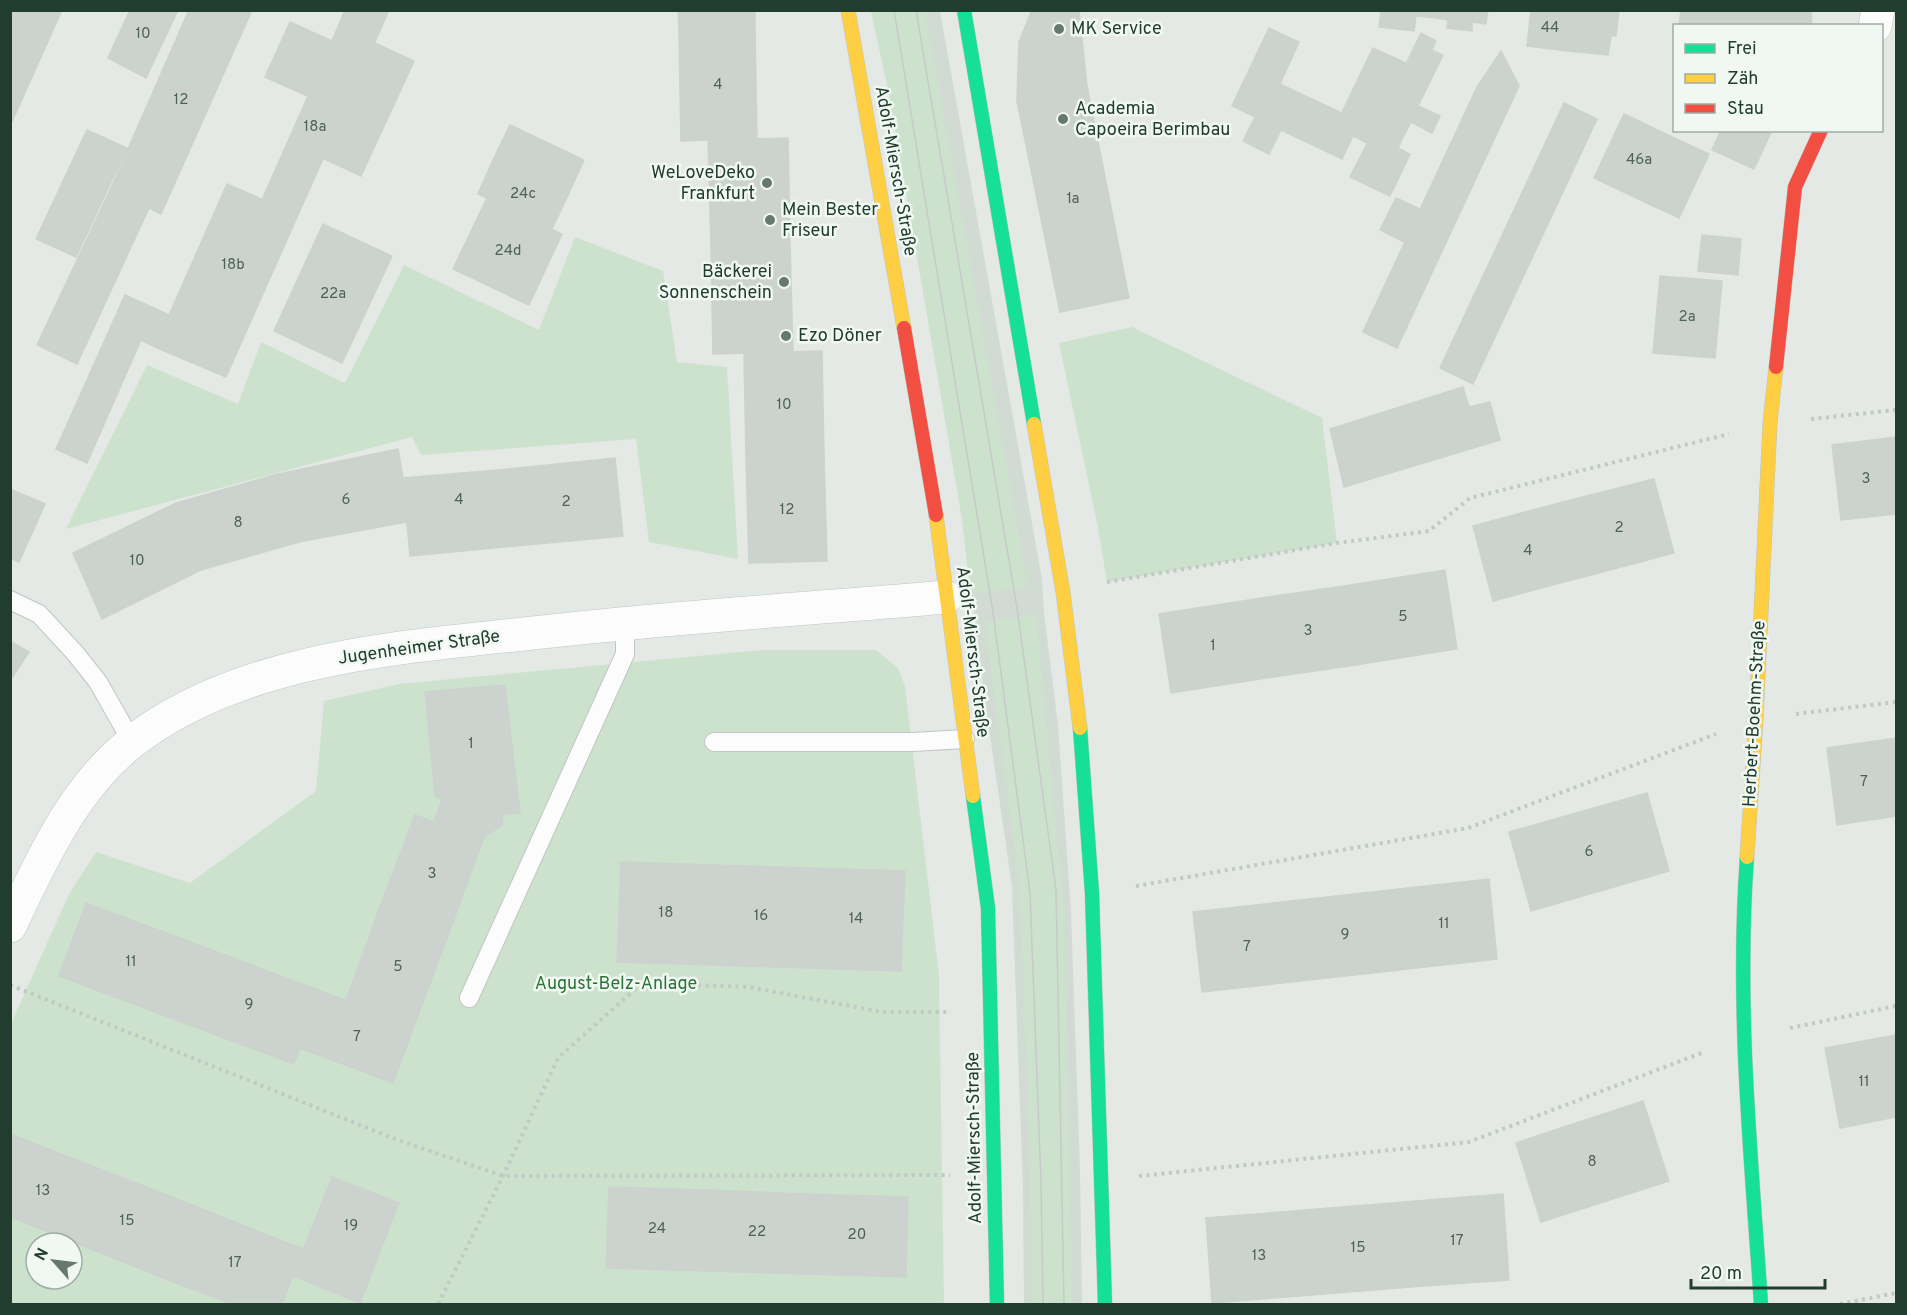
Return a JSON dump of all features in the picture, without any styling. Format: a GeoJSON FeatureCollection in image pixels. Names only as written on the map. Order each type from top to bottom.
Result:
{"type":"FeatureCollection","features":[{"type":"Feature","properties":{"kind":"main road","name":"Adolf-Miersch-Straße"},"geometry":{"type":"LineString","coordinates":[[848,10],[934,495],[988,908],[997,1305]]}},
{"type":"Feature","properties":{"kind":"main road"},"geometry":{"type":"LineString","coordinates":[[964,10],[1063,592],[1080,723],[1092,893],[1105,1305]]}},
{"type":"Feature","properties":{"kind":"main road","name":"Herbert-Boehm-Straße"},"geometry":{"type":"LineString","coordinates":[[1761,1305],[1743,1038],[1743,909],[1756,719],[1770,423],[1795,188],[1820,132]]}},
{"type":"Feature","properties":{"kind":"street","name":"Jugenheimer Straße"},"geometry":{"type":"LineString","coordinates":[[10,926],[69,814],[102,771],[132,742],[174,714],[220,691],[282,672],[338,659],[438,643],[625,622],[946,597]]}},
{"type":"Feature","properties":{"kind":"lane"},"geometry":{"type":"LineString","coordinates":[[10,600],[39,614],[75,652],[98,682],[132,742]]}},
{"type":"Feature","properties":{"kind":"lane"},"geometry":{"type":"LineString","coordinates":[[469,998],[625,654],[625,622]]}},
{"type":"Feature","properties":{"kind":"lane"},"geometry":{"type":"LineString","coordinates":[[714,742],[913,742],[965,739]]}},
{"type":"Feature","properties":{"kind":"path"},"geometry":{"type":"LineString","coordinates":[[1804,420],[1896,410]]}},
{"type":"Feature","properties":{"kind":"path"},"geometry":{"type":"LineString","coordinates":[[1107,582],[1337,543],[1429,531],[1470,498],[1736,432]]}},
{"type":"Feature","properties":{"kind":"path","name":"Herbert-Boehm-Straße"},"geometry":{"type":"LineString","coordinates":[[1790,715],[1896,702]]}},
{"type":"Feature","properties":{"kind":"path","name":"Herbert-Boehm-Straße"},"geometry":{"type":"LineString","coordinates":[[1137,886],[1468,828],[1721,732]]}},
{"type":"Feature","properties":{"kind":"path"},"geometry":{"type":"LineString","coordinates":[[438,1305],[503,1176],[558,1058],[642,983],[749,987],[882,1012],[951,1012]]}},
{"type":"Feature","properties":{"kind":"path"},"geometry":{"type":"LineString","coordinates":[[10,985],[395,1139],[503,1176],[950,1175]]}},
{"type":"Feature","properties":{"kind":"path"},"geometry":{"type":"LineString","coordinates":[[1790,1028],[1896,1006]]}},
{"type":"Feature","properties":{"kind":"path"},"geometry":{"type":"LineString","coordinates":[[1135,1176],[1469,1142],[1708,1051]]}},
{"type":"Feature","properties":{"kind":"path"},"geometry":{"type":"LineString","coordinates":[[1840,1305],[1896,1293]]}},
{"type":"Feature","properties":{"kind":"shaded area"},"geometry":{"type":"Polygon","coordinates":[[[871,11],[940,11],[1042,579],[1058,725],[1071,912],[1082,1304],[1024,1304],[1023,1190],[1012,887],[962,518],[889,93],[871,11]]]}},
{"type":"Feature","properties":{"kind":"green space"},"geometry":{"type":"Polygon","coordinates":[[[871,11],[925,11],[1028,587],[970,594],[962,518],[889,93],[871,11]]]}},
{"type":"Feature","properties":{"kind":"green space"},"geometry":{"type":"Polygon","coordinates":[[[575,237],[663,271],[677,362],[727,367],[738,559],[649,542],[636,439],[421,455],[412,437],[66,529],[147,365],[238,404],[261,342],[345,383],[404,265],[539,330],[575,237]]]}},
{"type":"Feature","properties":{"kind":"green space"},"geometry":{"type":"Polygon","coordinates":[[[1132,327],[1322,418],[1337,543],[1107,582],[1098,528],[1059,343],[1132,327]]]}},
{"type":"Feature","properties":{"kind":"green space"},"geometry":{"type":"Polygon","coordinates":[[[1036,614],[1064,913],[1072,1304],[1032,1304],[1029,1131],[1020,889],[985,622],[1036,614]]]}},
{"type":"Feature","properties":{"kind":"green space","name":"August-Belz-Anlage"},"geometry":{"type":"Polygon","coordinates":[[[762,650],[876,650],[898,668],[905,686],[939,975],[944,1304],[11,1304],[10,1026],[69,894],[96,852],[190,883],[316,791],[324,701],[399,684],[762,650]]]}},
{"type":"Feature","properties":{"kind":"building"},"geometry":{"type":"Polygon","coordinates":[[[10,10],[62,10],[10,126],[10,10]]]}},
{"type":"Feature","properties":{"kind":"building"},"geometry":{"type":"Polygon","coordinates":[[[130,10],[178,10],[146,78],[108,58],[130,10]]]}},
{"type":"Feature","properties":{"kind":"building"},"geometry":{"type":"Polygon","coordinates":[[[189,10],[252,10],[161,214],[149,208],[77,364],[37,345],[110,190],[189,10]]]}},
{"type":"Feature","properties":{"kind":"building"},"geometry":{"type":"Polygon","coordinates":[[[345,10],[389,10],[298,215],[262,200],[308,96],[265,77],[290,22],[332,41],[345,10]]]}},
{"type":"Feature","properties":{"kind":"building"},"geometry":{"type":"Polygon","coordinates":[[[678,10],[755,10],[755,30],[679,32],[678,10]]]}},
{"type":"Feature","properties":{"kind":"building"},"geometry":{"type":"Polygon","coordinates":[[[1032,10],[1079,10],[1087,86],[1032,74],[1036,97],[1017,101],[1019,42],[1032,10]]]}},
{"type":"Feature","properties":{"kind":"building"},"geometry":{"type":"Polygon","coordinates":[[[1381,10],[1437,10],[1436,18],[1416,16],[1414,31],[1379,27],[1381,10]]]}},
{"type":"Feature","properties":{"kind":"building"},"geometry":{"type":"Polygon","coordinates":[[[1437,10],[1488,10],[1486,24],[1472,22],[1472,31],[1447,28],[1448,20],[1436,18],[1437,10]]]}},
{"type":"Feature","properties":{"kind":"building"},"geometry":{"type":"Polygon","coordinates":[[[1531,10],[1573,10],[1568,51],[1527,46],[1531,10]]]}},
{"type":"Feature","properties":{"kind":"building"},"geometry":{"type":"Polygon","coordinates":[[[1573,10],[1619,10],[1616,36],[1611,36],[1608,55],[1568,51],[1573,10]]]}},
{"type":"Feature","properties":{"kind":"building"},"geometry":{"type":"Polygon","coordinates":[[[1681,10],[1733,10],[1730,24],[1679,24],[1681,10]]]}},
{"type":"Feature","properties":{"kind":"building"},"geometry":{"type":"Polygon","coordinates":[[[1733,10],[1811,10],[1812,24],[1730,24],[1733,10]]]}},
{"type":"Feature","properties":{"kind":"building"},"geometry":{"type":"Polygon","coordinates":[[[1269,28],[1299,42],[1280,84],[1316,101],[1298,138],[1281,130],[1269,154],[1243,141],[1255,117],[1232,106],[1269,28]]]}},
{"type":"Feature","properties":{"kind":"building"},"geometry":{"type":"Polygon","coordinates":[[[755,30],[757,138],[681,141],[679,32],[755,30]]]}},
{"type":"Feature","properties":{"kind":"building"},"geometry":{"type":"Polygon","coordinates":[[[1421,33],[1436,41],[1432,50],[1443,55],[1418,106],[1440,116],[1432,133],[1411,122],[1403,137],[1377,124],[1421,33]]]}},
{"type":"Feature","properties":{"kind":"building"},"geometry":{"type":"Polygon","coordinates":[[[375,43],[414,61],[361,176],[322,158],[375,43]]]}},
{"type":"Feature","properties":{"kind":"building"},"geometry":{"type":"Polygon","coordinates":[[[1373,48],[1406,63],[1367,143],[1335,127],[1373,48]]]}},
{"type":"Feature","properties":{"kind":"building"},"geometry":{"type":"Polygon","coordinates":[[[1501,51],[1519,86],[1397,348],[1363,332],[1477,87],[1501,51]]]}},
{"type":"Feature","properties":{"kind":"building"},"geometry":{"type":"Polygon","coordinates":[[[1032,74],[1087,86],[1129,298],[1060,312],[1017,101],[1036,97],[1032,74]]]}},
{"type":"Feature","properties":{"kind":"building"},"geometry":{"type":"Polygon","coordinates":[[[1316,101],[1342,113],[1335,127],[1353,136],[1342,159],[1298,138],[1316,101]]]}},
{"type":"Feature","properties":{"kind":"building"},"geometry":{"type":"Polygon","coordinates":[[[1564,103],[1597,119],[1473,384],[1440,368],[1564,103]]]}},
{"type":"Feature","properties":{"kind":"building"},"geometry":{"type":"Polygon","coordinates":[[[1624,114],[1683,142],[1653,206],[1594,178],[1624,114]]]}},
{"type":"Feature","properties":{"kind":"building"},"geometry":{"type":"Polygon","coordinates":[[[1377,124],[1403,137],[1398,148],[1410,154],[1390,196],[1350,177],[1377,124]]]}},
{"type":"Feature","properties":{"kind":"building"},"geometry":{"type":"Polygon","coordinates":[[[510,125],[584,160],[568,195],[493,160],[510,125]]]}},
{"type":"Feature","properties":{"kind":"building"},"geometry":{"type":"Polygon","coordinates":[[[87,130],[127,148],[76,257],[36,239],[87,130]]]}},
{"type":"Feature","properties":{"kind":"building"},"geometry":{"type":"Polygon","coordinates":[[[1720,132],[1771,132],[1754,169],[1712,150],[1720,132]]]}},
{"type":"Feature","properties":{"kind":"building"},"geometry":{"type":"Polygon","coordinates":[[[788,138],[790,244],[711,247],[708,140],[788,138]]]}},
{"type":"Feature","properties":{"kind":"building"},"geometry":{"type":"Polygon","coordinates":[[[1683,142],[1709,154],[1679,218],[1653,206],[1683,142]]]}},
{"type":"Feature","properties":{"kind":"building"},"geometry":{"type":"Polygon","coordinates":[[[493,160],[568,195],[552,229],[478,194],[493,160]]]}},
{"type":"Feature","properties":{"kind":"building"},"geometry":{"type":"Polygon","coordinates":[[[227,184],[298,215],[226,377],[155,347],[227,184]]]}},
{"type":"Feature","properties":{"kind":"building"},"geometry":{"type":"Polygon","coordinates":[[[487,198],[562,234],[529,305],[453,269],[487,198]]]}},
{"type":"Feature","properties":{"kind":"building"},"geometry":{"type":"Polygon","coordinates":[[[1396,198],[1420,209],[1404,242],[1380,230],[1396,198]]]}},
{"type":"Feature","properties":{"kind":"building"},"geometry":{"type":"Polygon","coordinates":[[[323,224],[392,256],[342,363],[274,331],[323,224]]]}},
{"type":"Feature","properties":{"kind":"building"},"geometry":{"type":"Polygon","coordinates":[[[1702,235],[1741,239],[1738,275],[1698,271],[1702,235]]]}},
{"type":"Feature","properties":{"kind":"building"},"geometry":{"type":"Polygon","coordinates":[[[790,244],[793,352],[713,354],[711,247],[790,244]]]}},
{"type":"Feature","properties":{"kind":"building"},"geometry":{"type":"Polygon","coordinates":[[[1660,276],[1722,281],[1715,358],[1653,353],[1660,276]]]}},
{"type":"Feature","properties":{"kind":"building"},"geometry":{"type":"Polygon","coordinates":[[[125,295],[169,315],[155,347],[141,340],[87,463],[56,449],[125,295]]]}},
{"type":"Feature","properties":{"kind":"building"},"geometry":{"type":"Polygon","coordinates":[[[822,351],[824,456],[746,458],[744,353],[822,351]]]}},
{"type":"Feature","properties":{"kind":"building"},"geometry":{"type":"Polygon","coordinates":[[[1463,387],[1469,407],[1490,402],[1500,440],[1344,487],[1330,429],[1463,387]]]}},
{"type":"Feature","properties":{"kind":"building"},"geometry":{"type":"Polygon","coordinates":[[[1896,437],[1896,514],[1841,520],[1832,445],[1896,437]]]}},
{"type":"Feature","properties":{"kind":"building"},"geometry":{"type":"Polygon","coordinates":[[[398,449],[407,522],[299,542],[278,474],[398,449]]]}},
{"type":"Feature","properties":{"kind":"building"},"geometry":{"type":"Polygon","coordinates":[[[824,456],[827,561],[749,563],[746,458],[824,456]]]}},
{"type":"Feature","properties":{"kind":"building"},"geometry":{"type":"Polygon","coordinates":[[[615,458],[623,536],[516,546],[509,469],[615,458]]]}},
{"type":"Feature","properties":{"kind":"building"},"geometry":{"type":"Polygon","coordinates":[[[509,469],[516,546],[410,556],[403,478],[509,469]]]}},
{"type":"Feature","properties":{"kind":"building"},"geometry":{"type":"Polygon","coordinates":[[[278,474],[299,542],[201,570],[176,503],[278,474]]]}},
{"type":"Feature","properties":{"kind":"building"},"geometry":{"type":"Polygon","coordinates":[[[1654,479],[1674,553],[1583,577],[1563,502],[1654,479]]]}},
{"type":"Feature","properties":{"kind":"building"},"geometry":{"type":"Polygon","coordinates":[[[10,489],[45,504],[19,562],[10,558],[10,489]]]}},
{"type":"Feature","properties":{"kind":"building"},"geometry":{"type":"Polygon","coordinates":[[[1563,502],[1583,577],[1493,601],[1473,526],[1563,502]]]}},
{"type":"Feature","properties":{"kind":"building"},"geometry":{"type":"Polygon","coordinates":[[[176,503],[201,570],[102,619],[73,553],[176,503]]]}},
{"type":"Feature","properties":{"kind":"building"},"geometry":{"type":"Polygon","coordinates":[[[1445,570],[1457,649],[1362,664],[1350,585],[1445,570]]]}},
{"type":"Feature","properties":{"kind":"building"},"geometry":{"type":"Polygon","coordinates":[[[1350,585],[1362,664],[1266,678],[1255,599],[1350,585]]]}},
{"type":"Feature","properties":{"kind":"building"},"geometry":{"type":"Polygon","coordinates":[[[1255,599],[1266,678],[1171,693],[1159,614],[1255,599]]]}},
{"type":"Feature","properties":{"kind":"building"},"geometry":{"type":"Polygon","coordinates":[[[10,641],[29,652],[10,681],[10,641]]]}},
{"type":"Feature","properties":{"kind":"building"},"geometry":{"type":"Polygon","coordinates":[[[505,685],[520,813],[503,814],[502,825],[483,840],[434,822],[442,799],[435,796],[425,692],[505,685]]]}},
{"type":"Feature","properties":{"kind":"building"},"geometry":{"type":"Polygon","coordinates":[[[1896,738],[1896,816],[1837,825],[1827,748],[1896,738]]]}},
{"type":"Feature","properties":{"kind":"building"},"geometry":{"type":"Polygon","coordinates":[[[1647,793],[1669,871],[1531,911],[1509,832],[1647,793]]]}},
{"type":"Feature","properties":{"kind":"building"},"geometry":{"type":"Polygon","coordinates":[[[415,815],[483,840],[449,933],[380,907],[415,815]]]}},
{"type":"Feature","properties":{"kind":"building"},"geometry":{"type":"Polygon","coordinates":[[[621,862],[715,865],[712,965],[617,962],[621,862]]]}},
{"type":"Feature","properties":{"kind":"building"},"geometry":{"type":"Polygon","coordinates":[[[715,865],[810,868],[807,968],[712,965],[715,865]]]}},
{"type":"Feature","properties":{"kind":"building"},"geometry":{"type":"Polygon","coordinates":[[[810,868],[905,871],[901,971],[807,968],[810,868]]]}},
{"type":"Feature","properties":{"kind":"building"},"geometry":{"type":"Polygon","coordinates":[[[1489,879],[1497,959],[1399,970],[1390,890],[1489,879]]]}},
{"type":"Feature","properties":{"kind":"building"},"geometry":{"type":"Polygon","coordinates":[[[1390,890],[1399,970],[1300,981],[1291,901],[1390,890]]]}},
{"type":"Feature","properties":{"kind":"building"},"geometry":{"type":"Polygon","coordinates":[[[1291,901],[1300,981],[1202,992],[1193,912],[1291,901]]]}},
{"type":"Feature","properties":{"kind":"building"},"geometry":{"type":"Polygon","coordinates":[[[86,903],[204,947],[176,1020],[59,976],[86,903]]]}},
{"type":"Feature","properties":{"kind":"building"},"geometry":{"type":"Polygon","coordinates":[[[380,907],[449,933],[414,1026],[346,1000],[380,907]]]}},
{"type":"Feature","properties":{"kind":"building"},"geometry":{"type":"Polygon","coordinates":[[[204,947],[321,991],[294,1064],[176,1020],[204,947]]]}},
{"type":"Feature","properties":{"kind":"building"},"geometry":{"type":"Polygon","coordinates":[[[321,991],[414,1026],[393,1083],[300,1048],[321,991]]]}},
{"type":"Feature","properties":{"kind":"building"},"geometry":{"type":"Polygon","coordinates":[[[1896,1035],[1896,1117],[1840,1128],[1825,1048],[1896,1035]]]}},
{"type":"Feature","properties":{"kind":"building"},"geometry":{"type":"Polygon","coordinates":[[[1643,1101],[1669,1181],[1541,1222],[1516,1143],[1643,1101]]]}},
{"type":"Feature","properties":{"kind":"building"},"geometry":{"type":"Polygon","coordinates":[[[10,1134],[87,1164],[60,1231],[45,1231],[10,1217],[10,1134]]]}},
{"type":"Feature","properties":{"kind":"building"},"geometry":{"type":"Polygon","coordinates":[[[87,1164],[195,1206],[166,1279],[84,1246],[84,1231],[60,1231],[87,1164]]]}},
{"type":"Feature","properties":{"kind":"building"},"geometry":{"type":"Polygon","coordinates":[[[332,1177],[399,1203],[360,1303],[293,1276],[332,1177]]]}},
{"type":"Feature","properties":{"kind":"building"},"geometry":{"type":"Polygon","coordinates":[[[609,1187],[708,1190],[706,1271],[606,1268],[609,1187]]]}},
{"type":"Feature","properties":{"kind":"building"},"geometry":{"type":"Polygon","coordinates":[[[708,1190],[808,1194],[806,1274],[706,1271],[708,1190]]]}},
{"type":"Feature","properties":{"kind":"building"},"geometry":{"type":"Polygon","coordinates":[[[808,1194],[908,1197],[906,1277],[806,1274],[808,1194]]]}},
{"type":"Feature","properties":{"kind":"building"},"geometry":{"type":"Polygon","coordinates":[[[1503,1194],[1509,1280],[1410,1287],[1404,1202],[1503,1194]]]}},
{"type":"Feature","properties":{"kind":"building"},"geometry":{"type":"Polygon","coordinates":[[[1404,1202],[1410,1287],[1312,1295],[1305,1210],[1404,1202]]]}},
{"type":"Feature","properties":{"kind":"building"},"geometry":{"type":"Polygon","coordinates":[[[195,1206],[303,1249],[282,1304],[231,1304],[166,1279],[195,1206]]]}},
{"type":"Feature","properties":{"kind":"building"},"geometry":{"type":"Polygon","coordinates":[[[1305,1210],[1312,1295],[1212,1303],[1206,1218],[1305,1210]]]}},
{"type":"Feature","properties":{"kind":"tram line"},"geometry":{"type":"LineString","coordinates":[[894,10],[993,612],[1030,893],[1041,1182],[1043,1304]]}},
{"type":"Feature","properties":{"kind":"tram line"},"geometry":{"type":"LineString","coordinates":[[916,10],[1017,608],[1056,890],[1064,1304]]}},
{"type":"Feature","properties":{"kind":"traffic: fast"},"geometry":{"type":"LineString","coordinates":[[964,10],[1034,424]]}},
{"type":"Feature","properties":{"kind":"traffic: fast"},"geometry":{"type":"LineString","coordinates":[[1080,728],[1092,893],[1105,1304]]}},
{"type":"Feature","properties":{"kind":"traffic: fast"},"geometry":{"type":"LineString","coordinates":[[973,796],[988,908],[997,1304]]}},
{"type":"Feature","properties":{"kind":"traffic: fast"},"geometry":{"type":"LineString","coordinates":[[1747,857],[1744,913],[1744,1025],[1761,1304]]}},
{"type":"Feature","properties":{"kind":"traffic: slow"},"geometry":{"type":"LineString","coordinates":[[848,10],[904,328]]}},
{"type":"Feature","properties":{"kind":"traffic: slow"},"geometry":{"type":"LineString","coordinates":[[1747,857],[1770,423],[1776,367]]}},
{"type":"Feature","properties":{"kind":"traffic: slow"},"geometry":{"type":"LineString","coordinates":[[1034,424],[1063,592],[1080,728]]}},
{"type":"Feature","properties":{"kind":"traffic: slow"},"geometry":{"type":"LineString","coordinates":[[936,515],[973,796]]}},
{"type":"Feature","properties":{"kind":"traffic: jam"},"geometry":{"type":"LineString","coordinates":[[1776,367],[1795,187],[1820,132]]}},
{"type":"Feature","properties":{"kind":"traffic: jam"},"geometry":{"type":"LineString","coordinates":[[904,328],[936,515]]}},
{"type":"Feature","properties":{"kind":"place","name":"MK Service"},"geometry":{"type":"Point","coordinates":[1059,29]}},
{"type":"Feature","properties":{"kind":"place","name":"Academia Capoeira Berimbau"},"geometry":{"type":"Point","coordinates":[1063,119]}},
{"type":"Feature","properties":{"kind":"place","name":"WeLoveDeko Frankfurt"},"geometry":{"type":"Point","coordinates":[767,183]}},
{"type":"Feature","properties":{"kind":"place","name":"Mein Bester Friseur"},"geometry":{"type":"Point","coordinates":[770,220]}},
{"type":"Feature","properties":{"kind":"place","name":"Bäckerei Sonnenschein"},"geometry":{"type":"Point","coordinates":[784,282]}},
{"type":"Feature","properties":{"kind":"place","name":"Ezo Döner"},"geometry":{"type":"Point","coordinates":[786,336]}}]}
